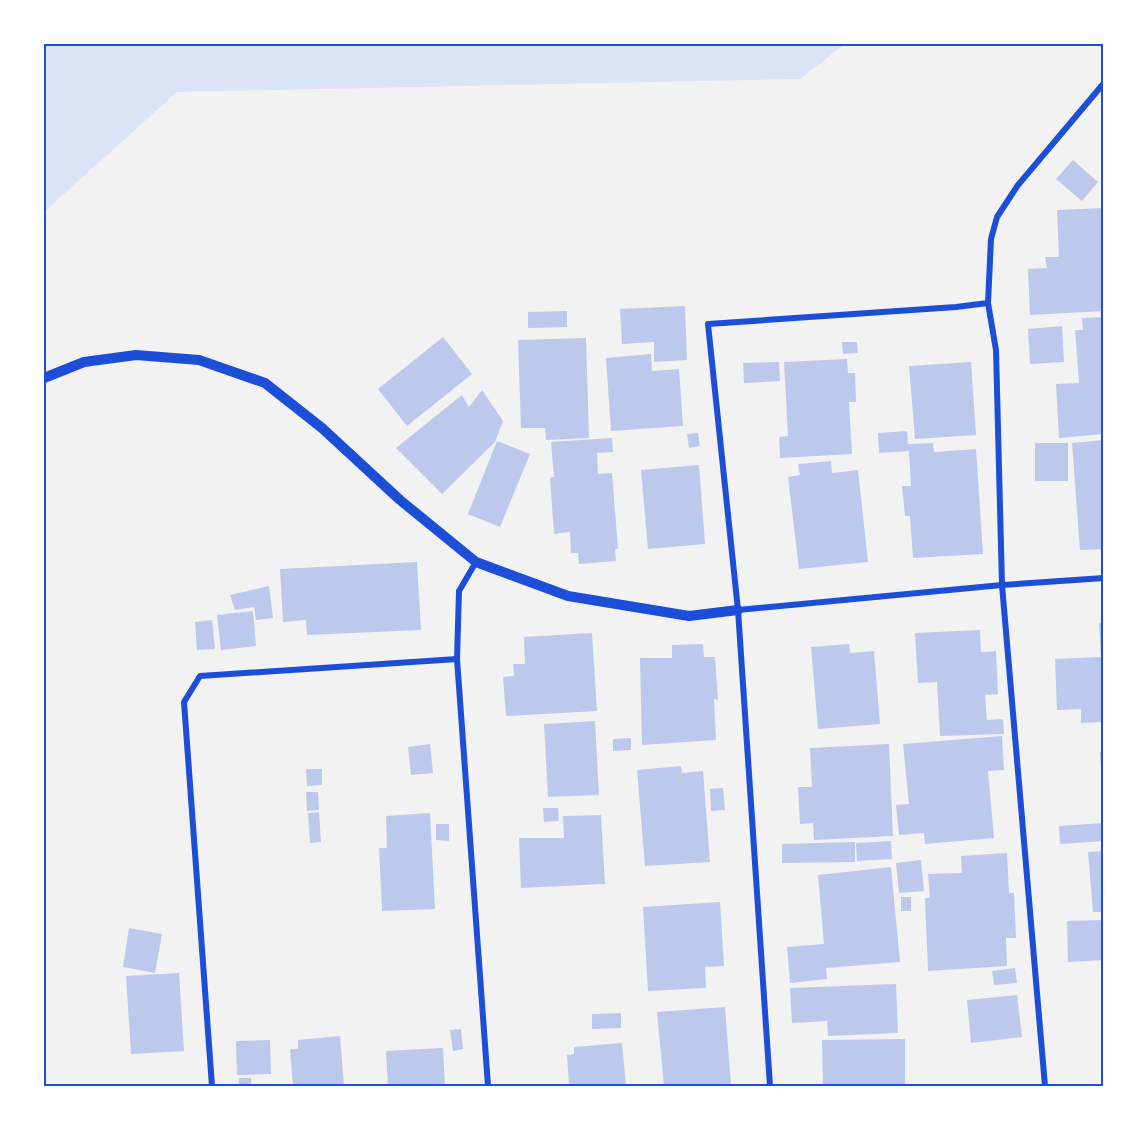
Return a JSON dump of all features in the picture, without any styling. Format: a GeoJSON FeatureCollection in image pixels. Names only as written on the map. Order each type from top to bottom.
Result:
{"type":"FeatureCollection","features":[{"type":"Feature","properties":{"kind":"street"},"geometry":{"type":"LineString","coordinates":[[1044,1086],[1002,585],[996,350],[988,303],[991,239],[997,217],[1018,185],[1104,83]]}},
{"type":"Feature","properties":{"kind":"street"},"geometry":{"type":"LineString","coordinates":[[770,1086],[738,610],[708,324],[956,308],[988,303]]}},
{"type":"Feature","properties":{"kind":"street"},"geometry":{"type":"LineString","coordinates":[[44,378],[84,362],[136,355],[199,360],[265,383],[322,428],[400,500],[476,562],[568,597],[689,616],[1002,585],[1104,578]]}},
{"type":"Feature","properties":{"kind":"street"},"geometry":{"type":"LineString","coordinates":[[476,562],[459,591],[457,659],[488,1086]]}},
{"type":"Feature","properties":{"kind":"street"},"geometry":{"type":"LineString","coordinates":[[213,1086],[184,702],[200,676],[457,659]]}},
{"type":"Feature","properties":{"kind":"shaded area"},"geometry":{"type":"Polygon","coordinates":[[[44,44],[845,44],[800,79],[177,92],[44,212],[44,44]]]}},
{"type":"Feature","properties":{"kind":"building"},"geometry":{"type":"Polygon","coordinates":[[[1073,160],[1098,182],[1082,201],[1056,179],[1073,160]]]}},
{"type":"Feature","properties":{"kind":"building"},"geometry":{"type":"Polygon","coordinates":[[[1104,208],[1104,311],[1030,315],[1028,269],[1047,268],[1045,257],[1059,257],[1057,210],[1104,208]]]}},
{"type":"Feature","properties":{"kind":"building"},"geometry":{"type":"Polygon","coordinates":[[[685,306],[687,360],[654,362],[654,342],[622,344],[620,309],[685,306]]]}},
{"type":"Feature","properties":{"kind":"building"},"geometry":{"type":"Polygon","coordinates":[[[567,311],[567,327],[528,328],[528,312],[567,311]]]}},
{"type":"Feature","properties":{"kind":"building"},"geometry":{"type":"Polygon","coordinates":[[[1104,317],[1104,434],[1059,438],[1056,384],[1079,383],[1075,330],[1083,330],[1082,318],[1104,317]]]}},
{"type":"Feature","properties":{"kind":"building"},"geometry":{"type":"Polygon","coordinates":[[[1062,326],[1064,362],[1030,364],[1028,329],[1062,326]]]}},
{"type":"Feature","properties":{"kind":"building"},"geometry":{"type":"Polygon","coordinates":[[[443,337],[472,374],[407,426],[378,389],[443,337]]]}},
{"type":"Feature","properties":{"kind":"building"},"geometry":{"type":"Polygon","coordinates":[[[586,338],[589,438],[546,440],[545,428],[521,428],[518,340],[586,338]]]}},
{"type":"Feature","properties":{"kind":"building"},"geometry":{"type":"Polygon","coordinates":[[[842,342],[857,342],[858,353],[843,354],[842,342]]]}},
{"type":"Feature","properties":{"kind":"building"},"geometry":{"type":"Polygon","coordinates":[[[651,354],[652,371],[679,369],[683,426],[611,431],[606,358],[651,354]]]}},
{"type":"Feature","properties":{"kind":"building"},"geometry":{"type":"Polygon","coordinates":[[[847,359],[848,373],[855,373],[856,402],[849,402],[852,454],[780,458],[779,437],[788,436],[784,362],[847,359]]]}},
{"type":"Feature","properties":{"kind":"building"},"geometry":{"type":"Polygon","coordinates":[[[779,362],[780,381],[744,383],[743,363],[779,362]]]}},
{"type":"Feature","properties":{"kind":"building"},"geometry":{"type":"Polygon","coordinates":[[[971,362],[976,435],[915,439],[909,366],[971,362]]]}},
{"type":"Feature","properties":{"kind":"building"},"geometry":{"type":"Polygon","coordinates":[[[482,390],[503,421],[495,442],[442,494],[396,448],[462,395],[469,407],[482,390]]]}},
{"type":"Feature","properties":{"kind":"building"},"geometry":{"type":"Polygon","coordinates":[[[907,431],[908,444],[933,443],[934,452],[976,449],[983,554],[913,558],[910,516],[905,516],[902,486],[911,486],[909,451],[879,453],[878,433],[907,431]]]}},
{"type":"Feature","properties":{"kind":"building"},"geometry":{"type":"Polygon","coordinates":[[[698,433],[700,446],[689,448],[687,434],[698,433]]]}},
{"type":"Feature","properties":{"kind":"building"},"geometry":{"type":"Polygon","coordinates":[[[612,438],[613,452],[597,453],[598,474],[612,473],[618,549],[615,549],[616,561],[579,564],[578,553],[571,553],[570,532],[554,534],[550,478],[554,477],[551,442],[612,438]]]}},
{"type":"Feature","properties":{"kind":"building"},"geometry":{"type":"Polygon","coordinates":[[[1104,440],[1104,549],[1080,550],[1072,443],[1104,440]]]}},
{"type":"Feature","properties":{"kind":"building"},"geometry":{"type":"Polygon","coordinates":[[[497,441],[530,454],[500,527],[468,514],[497,441]]]}},
{"type":"Feature","properties":{"kind":"building"},"geometry":{"type":"Polygon","coordinates":[[[1035,443],[1068,443],[1068,481],[1035,481],[1035,443]]]}},
{"type":"Feature","properties":{"kind":"building"},"geometry":{"type":"Polygon","coordinates":[[[831,461],[832,473],[858,470],[868,562],[799,569],[788,477],[800,475],[798,464],[831,461]]]}},
{"type":"Feature","properties":{"kind":"building"},"geometry":{"type":"Polygon","coordinates":[[[699,465],[705,544],[648,549],[641,470],[699,465]]]}},
{"type":"Feature","properties":{"kind":"building"},"geometry":{"type":"Polygon","coordinates":[[[417,562],[421,630],[307,635],[306,620],[283,622],[280,569],[417,562]]]}},
{"type":"Feature","properties":{"kind":"building"},"geometry":{"type":"Polygon","coordinates":[[[269,586],[273,618],[256,620],[254,607],[235,610],[230,595],[269,586]]]}},
{"type":"Feature","properties":{"kind":"building"},"geometry":{"type":"Polygon","coordinates":[[[253,611],[256,646],[221,650],[217,615],[253,611]]]}},
{"type":"Feature","properties":{"kind":"building"},"geometry":{"type":"Polygon","coordinates":[[[212,620],[215,649],[197,650],[195,622],[212,620]]]}},
{"type":"Feature","properties":{"kind":"building"},"geometry":{"type":"Polygon","coordinates":[[[1104,622],[1104,722],[1081,723],[1081,709],[1057,710],[1055,659],[1101,657],[1099,623],[1104,622]]]}},
{"type":"Feature","properties":{"kind":"building"},"geometry":{"type":"Polygon","coordinates":[[[980,630],[981,652],[996,651],[998,694],[985,695],[987,720],[1003,719],[1004,734],[940,736],[937,682],[918,683],[915,633],[980,630]]]}},
{"type":"Feature","properties":{"kind":"building"},"geometry":{"type":"Polygon","coordinates":[[[592,633],[597,711],[506,716],[503,677],[514,676],[513,664],[525,664],[524,637],[592,633]]]}},
{"type":"Feature","properties":{"kind":"building"},"geometry":{"type":"Polygon","coordinates":[[[703,644],[704,657],[715,657],[718,700],[714,699],[716,740],[642,745],[640,658],[672,658],[672,645],[703,644]]]}},
{"type":"Feature","properties":{"kind":"building"},"geometry":{"type":"Polygon","coordinates":[[[849,644],[850,653],[874,651],[880,724],[818,729],[811,647],[849,644]]]}},
{"type":"Feature","properties":{"kind":"building"},"geometry":{"type":"Polygon","coordinates":[[[595,721],[599,795],[548,797],[544,724],[595,721]]]}},
{"type":"Feature","properties":{"kind":"building"},"geometry":{"type":"Polygon","coordinates":[[[1002,736],[1004,770],[988,771],[994,838],[925,844],[924,833],[899,835],[896,805],[909,804],[903,744],[1002,736]]]}},
{"type":"Feature","properties":{"kind":"building"},"geometry":{"type":"Polygon","coordinates":[[[631,738],[631,750],[613,751],[613,739],[631,738]]]}},
{"type":"Feature","properties":{"kind":"building"},"geometry":{"type":"Polygon","coordinates":[[[430,744],[433,773],[411,775],[408,747],[430,744]]]}},
{"type":"Feature","properties":{"kind":"building"},"geometry":{"type":"Polygon","coordinates":[[[889,744],[893,836],[814,840],[813,823],[800,824],[798,787],[812,787],[810,748],[889,744]]]}},
{"type":"Feature","properties":{"kind":"building"},"geometry":{"type":"Polygon","coordinates":[[[1100,752],[1104,752],[1104,792],[1102,792],[1100,752]]]}},
{"type":"Feature","properties":{"kind":"building"},"geometry":{"type":"Polygon","coordinates":[[[681,766],[682,773],[703,771],[710,862],[645,866],[637,770],[681,766]]]}},
{"type":"Feature","properties":{"kind":"building"},"geometry":{"type":"Polygon","coordinates":[[[306,769],[322,769],[322,785],[307,786],[306,769]]]}},
{"type":"Feature","properties":{"kind":"building"},"geometry":{"type":"Polygon","coordinates":[[[723,788],[725,810],[711,811],[710,789],[723,788]]]}},
{"type":"Feature","properties":{"kind":"building"},"geometry":{"type":"Polygon","coordinates":[[[306,792],[318,792],[319,810],[307,811],[306,792]]]}},
{"type":"Feature","properties":{"kind":"building"},"geometry":{"type":"Polygon","coordinates":[[[543,808],[558,808],[559,821],[544,822],[543,808]]]}},
{"type":"Feature","properties":{"kind":"building"},"geometry":{"type":"Polygon","coordinates":[[[319,812],[321,842],[310,843],[308,813],[319,812]]]}},
{"type":"Feature","properties":{"kind":"building"},"geometry":{"type":"Polygon","coordinates":[[[430,813],[435,909],[382,911],[379,848],[387,848],[386,816],[430,813]]]}},
{"type":"Feature","properties":{"kind":"building"},"geometry":{"type":"Polygon","coordinates":[[[601,815],[605,884],[521,888],[519,838],[564,838],[563,816],[601,815]]]}},
{"type":"Feature","properties":{"kind":"building"},"geometry":{"type":"Polygon","coordinates":[[[1104,823],[1104,841],[1060,844],[1059,826],[1104,823]]]}},
{"type":"Feature","properties":{"kind":"building"},"geometry":{"type":"Polygon","coordinates":[[[436,824],[449,824],[449,841],[436,840],[436,824]]]}},
{"type":"Feature","properties":{"kind":"building"},"geometry":{"type":"Polygon","coordinates":[[[891,841],[892,859],[857,861],[856,843],[891,841]]]}},
{"type":"Feature","properties":{"kind":"building"},"geometry":{"type":"Polygon","coordinates":[[[855,842],[855,862],[782,863],[782,844],[855,842]]]}},
{"type":"Feature","properties":{"kind":"building"},"geometry":{"type":"Polygon","coordinates":[[[1104,851],[1104,912],[1093,912],[1088,852],[1104,851]]]}},
{"type":"Feature","properties":{"kind":"building"},"geometry":{"type":"Polygon","coordinates":[[[1007,853],[1009,893],[1014,893],[1016,938],[1006,938],[1007,966],[928,971],[925,898],[930,898],[928,874],[962,873],[961,856],[1007,853]]]}},
{"type":"Feature","properties":{"kind":"building"},"geometry":{"type":"Polygon","coordinates":[[[921,860],[924,891],[899,893],[896,863],[921,860]]]}},
{"type":"Feature","properties":{"kind":"building"},"geometry":{"type":"Polygon","coordinates":[[[891,867],[900,962],[826,968],[827,979],[790,983],[787,947],[824,944],[818,875],[891,867]]]}},
{"type":"Feature","properties":{"kind":"building"},"geometry":{"type":"Polygon","coordinates":[[[901,897],[911,897],[911,911],[901,911],[901,897]]]}},
{"type":"Feature","properties":{"kind":"building"},"geometry":{"type":"Polygon","coordinates":[[[720,902],[724,966],[705,967],[706,988],[648,991],[643,907],[720,902]]]}},
{"type":"Feature","properties":{"kind":"building"},"geometry":{"type":"Polygon","coordinates":[[[1104,920],[1104,960],[1068,962],[1067,921],[1104,920]]]}},
{"type":"Feature","properties":{"kind":"building"},"geometry":{"type":"Polygon","coordinates":[[[129,928],[162,934],[155,973],[123,967],[129,928]]]}},
{"type":"Feature","properties":{"kind":"building"},"geometry":{"type":"Polygon","coordinates":[[[1015,968],[1017,983],[994,985],[992,971],[1015,968]]]}},
{"type":"Feature","properties":{"kind":"building"},"geometry":{"type":"Polygon","coordinates":[[[179,973],[184,1051],[131,1054],[126,976],[179,973]]]}},
{"type":"Feature","properties":{"kind":"building"},"geometry":{"type":"Polygon","coordinates":[[[896,984],[898,1033],[828,1036],[827,1021],[792,1023],[790,988],[896,984]]]}},
{"type":"Feature","properties":{"kind":"building"},"geometry":{"type":"Polygon","coordinates":[[[1017,995],[1022,1037],[971,1043],[967,1000],[1017,995]]]}},
{"type":"Feature","properties":{"kind":"building"},"geometry":{"type":"Polygon","coordinates":[[[725,1007],[731,1086],[664,1086],[657,1012],[725,1007]]]}},
{"type":"Feature","properties":{"kind":"building"},"geometry":{"type":"Polygon","coordinates":[[[621,1013],[621,1028],[592,1029],[592,1014],[621,1013]]]}},
{"type":"Feature","properties":{"kind":"building"},"geometry":{"type":"Polygon","coordinates":[[[461,1029],[463,1049],[453,1051],[450,1030],[461,1029]]]}},
{"type":"Feature","properties":{"kind":"building"},"geometry":{"type":"Polygon","coordinates":[[[340,1036],[344,1086],[293,1086],[290,1049],[298,1049],[298,1040],[340,1036]]]}},
{"type":"Feature","properties":{"kind":"building"},"geometry":{"type":"Polygon","coordinates":[[[905,1039],[905,1086],[823,1086],[822,1040],[905,1039]]]}},
{"type":"Feature","properties":{"kind":"building"},"geometry":{"type":"Polygon","coordinates":[[[270,1040],[271,1074],[237,1075],[236,1041],[270,1040]]]}},
{"type":"Feature","properties":{"kind":"building"},"geometry":{"type":"Polygon","coordinates":[[[622,1043],[626,1086],[569,1086],[567,1055],[574,1054],[574,1047],[622,1043]]]}},
{"type":"Feature","properties":{"kind":"building"},"geometry":{"type":"Polygon","coordinates":[[[443,1048],[445,1086],[388,1086],[386,1051],[443,1048]]]}},
{"type":"Feature","properties":{"kind":"building"},"geometry":{"type":"Polygon","coordinates":[[[239,1078],[251,1078],[251,1086],[239,1086],[239,1078]]]}}]}
